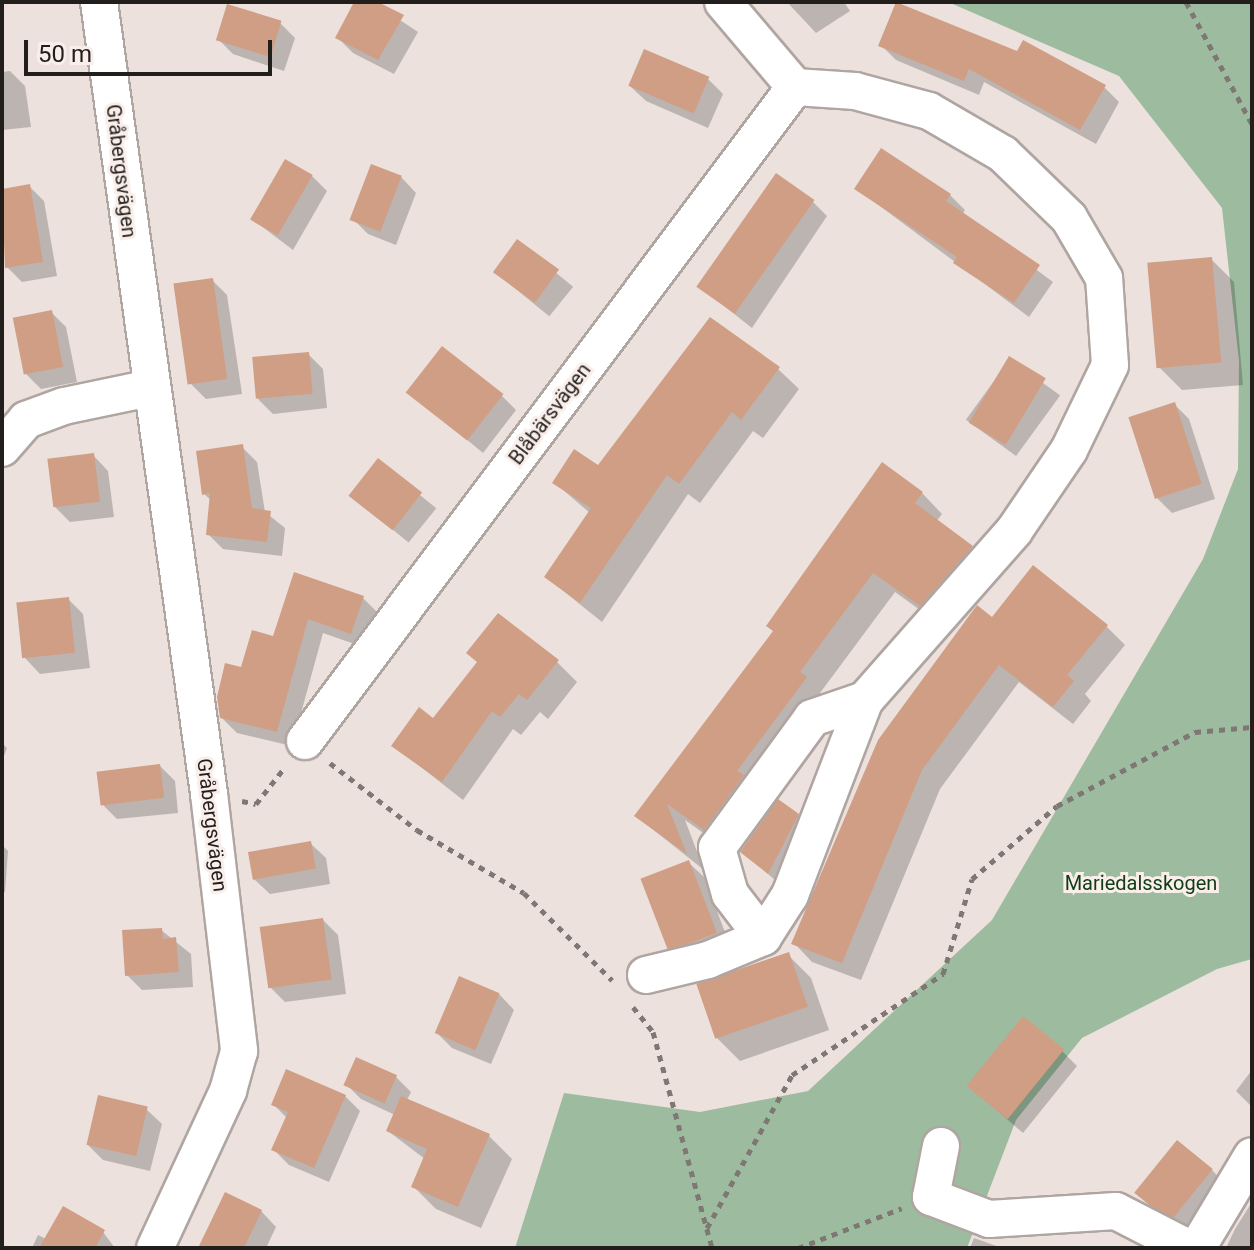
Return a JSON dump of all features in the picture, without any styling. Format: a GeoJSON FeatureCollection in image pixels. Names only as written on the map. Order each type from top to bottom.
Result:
{"type":"FeatureCollection","features":[{"type":"Feature","properties":{"kind":"street","name":"Gråbergsvägen"},"geometry":{"type":"LineString","coordinates":[[99,2],[150,388],[209,794],[239,1051],[228,1091],[155,1248]]}},
{"type":"Feature","properties":{"kind":"street"},"geometry":{"type":"LineString","coordinates":[[631,979],[708,960],[763,937],[790,895],[865,700],[1014,531],[1069,450],[1110,365],[1104,278],[1069,218],[1003,154],[929,111],[855,91],[795,87],[723,2]]}},
{"type":"Feature","properties":{"kind":"street","name":"Blåbärsvägen"},"geometry":{"type":"LineString","coordinates":[[305,741],[795,87]]}},
{"type":"Feature","properties":{"kind":"street"},"geometry":{"type":"LineString","coordinates":[[2,448],[26,420],[64,406],[150,388]]}},
{"type":"Feature","properties":{"kind":"street"},"geometry":{"type":"LineString","coordinates":[[763,937],[730,894],[717,848],[812,718],[865,700]]}},
{"type":"Feature","properties":{"kind":"street"},"geometry":{"type":"LineString","coordinates":[[941,1146],[931,1197],[989,1219],[1116,1211],[1188,1248]]}},
{"type":"Feature","properties":{"kind":"street"},"geometry":{"type":"LineString","coordinates":[[1197,1248],[1252,1156]]}},
{"type":"Feature","properties":{"kind":"path"},"geometry":{"type":"LineString","coordinates":[[1186,2],[1252,124]]}},
{"type":"Feature","properties":{"kind":"path"},"geometry":{"type":"LineString","coordinates":[[707,1228],[792,1075],[943,974],[972,879],[1057,806],[1195,732],[1252,727]]}},
{"type":"Feature","properties":{"kind":"path"},"geometry":{"type":"LineString","coordinates":[[209,794],[256,804],[305,741],[363,793],[417,830],[524,893],[631,979],[653,1032],[712,1248]]}},
{"type":"Feature","properties":{"kind":"path"},"geometry":{"type":"LineString","coordinates":[[798,1248],[931,1197]]}},
{"type":"Feature","properties":{"kind":"green space","name":"Mariedalsskogen"},"geometry":{"type":"Polygon","coordinates":[[[948,2],[1252,2],[1252,959],[1217,969],[1082,1038],[1016,1120],[967,1248],[515,1248],[564,1093],[700,1112],[808,1091],[992,920],[1203,559],[1238,469],[1239,361],[1222,208],[1119,76],[948,2]]]}},
{"type":"Feature","properties":{"kind":"building"},"geometry":{"type":"Polygon","coordinates":[[[354,2],[378,2],[404,15],[378,60],[335,38],[354,2]]]}},
{"type":"Feature","properties":{"kind":"building"},"geometry":{"type":"Polygon","coordinates":[[[896,2],[1017,51],[1023,40],[1106,85],[1080,130],[969,69],[964,81],[878,46],[896,2]]]}},
{"type":"Feature","properties":{"kind":"building"},"geometry":{"type":"Polygon","coordinates":[[[227,4],[282,21],[270,57],[216,40],[227,4]]]}},
{"type":"Feature","properties":{"kind":"building"},"geometry":{"type":"Polygon","coordinates":[[[644,49],[709,77],[694,114],[628,86],[644,49]]]}},
{"type":"Feature","properties":{"kind":"building"},"geometry":{"type":"Polygon","coordinates":[[[881,148],[951,194],[946,201],[1040,265],[1014,303],[953,263],[957,257],[854,189],[881,148]]]}},
{"type":"Feature","properties":{"kind":"building"},"geometry":{"type":"Polygon","coordinates":[[[285,159],[313,175],[278,236],[250,220],[285,159]]]}},
{"type":"Feature","properties":{"kind":"building"},"geometry":{"type":"Polygon","coordinates":[[[371,164],[402,176],[380,232],[349,220],[371,164]]]}},
{"type":"Feature","properties":{"kind":"building"},"geometry":{"type":"Polygon","coordinates":[[[776,173],[815,200],[735,314],[696,287],[776,173]]]}},
{"type":"Feature","properties":{"kind":"building"},"geometry":{"type":"Polygon","coordinates":[[[30,184],[43,262],[5,268],[2,189],[30,184]]]}},
{"type":"Feature","properties":{"kind":"building"},"geometry":{"type":"Polygon","coordinates":[[[517,239],[559,270],[535,303],[493,272],[517,239]]]}},
{"type":"Feature","properties":{"kind":"building"},"geometry":{"type":"Polygon","coordinates":[[[1212,257],[1221,363],[1156,368],[1147,263],[1212,257]]]}},
{"type":"Feature","properties":{"kind":"building"},"geometry":{"type":"Polygon","coordinates":[[[213,278],[227,379],[188,385],[173,284],[213,278]]]}},
{"type":"Feature","properties":{"kind":"building"},"geometry":{"type":"Polygon","coordinates":[[[52,310],[63,367],[24,375],[13,318],[52,310]]]}},
{"type":"Feature","properties":{"kind":"building"},"geometry":{"type":"Polygon","coordinates":[[[710,317],[780,367],[741,420],[732,412],[679,484],[667,475],[580,603],[544,577],[591,508],[552,483],[574,449],[598,465],[710,317]]]}},
{"type":"Feature","properties":{"kind":"building"},"geometry":{"type":"Polygon","coordinates":[[[442,346],[503,394],[467,441],[406,392],[442,346]]]}},
{"type":"Feature","properties":{"kind":"building"},"geometry":{"type":"Polygon","coordinates":[[[309,352],[313,394],[256,399],[252,357],[309,352]]]}},
{"type":"Feature","properties":{"kind":"building"},"geometry":{"type":"Polygon","coordinates":[[[1009,356],[1046,378],[1006,445],[969,423],[1009,356]]]}},
{"type":"Feature","properties":{"kind":"building"},"geometry":{"type":"Polygon","coordinates":[[[1175,402],[1202,484],[1155,499],[1128,417],[1175,402]]]}},
{"type":"Feature","properties":{"kind":"building"},"geometry":{"type":"Polygon","coordinates":[[[243,444],[252,508],[271,511],[267,542],[206,535],[210,493],[202,495],[196,451],[243,444]]]}},
{"type":"Feature","properties":{"kind":"building"},"geometry":{"type":"Polygon","coordinates":[[[94,453],[100,502],[53,507],[47,459],[94,453]]]}},
{"type":"Feature","properties":{"kind":"building"},"geometry":{"type":"Polygon","coordinates":[[[378,458],[422,492],[393,530],[348,496],[378,458]]]}},
{"type":"Feature","properties":{"kind":"building"},"geometry":{"type":"Polygon","coordinates":[[[882,462],[923,492],[915,503],[973,546],[920,606],[873,573],[800,672],[807,677],[737,771],[744,775],[704,830],[667,804],[687,854],[634,816],[773,631],[766,626],[882,462]]]}},
{"type":"Feature","properties":{"kind":"building"},"geometry":{"type":"Polygon","coordinates":[[[1033,565],[1108,625],[1067,675],[1074,681],[1053,707],[999,665],[922,770],[842,963],[791,944],[878,740],[977,605],[992,617],[1033,565]]]}},
{"type":"Feature","properties":{"kind":"building"},"geometry":{"type":"Polygon","coordinates":[[[294,572],[364,596],[351,634],[308,619],[277,732],[220,718],[217,697],[225,663],[241,667],[252,630],[273,636],[294,572]]]}},
{"type":"Feature","properties":{"kind":"building"},"geometry":{"type":"Polygon","coordinates":[[[69,597],[75,653],[22,658],[16,603],[69,597]]]}},
{"type":"Feature","properties":{"kind":"building"},"geometry":{"type":"Polygon","coordinates":[[[498,613],[559,660],[527,700],[519,694],[500,717],[492,711],[442,782],[391,746],[419,707],[433,718],[477,662],[466,653],[498,613]]]}},
{"type":"Feature","properties":{"kind":"building"},"geometry":{"type":"Polygon","coordinates":[[[160,764],[164,798],[101,806],[96,772],[160,764]]]}},
{"type":"Feature","properties":{"kind":"building"},"geometry":{"type":"Polygon","coordinates":[[[778,799],[799,814],[768,874],[740,852],[778,799]]]}},
{"type":"Feature","properties":{"kind":"building"},"geometry":{"type":"Polygon","coordinates":[[[311,841],[316,869],[253,880],[248,852],[311,841]]]}},
{"type":"Feature","properties":{"kind":"building"},"geometry":{"type":"Polygon","coordinates":[[[689,860],[717,933],[668,951],[640,879],[689,860]]]}},
{"type":"Feature","properties":{"kind":"building"},"geometry":{"type":"Polygon","coordinates":[[[323,918],[332,979],[268,988],[260,927],[323,918]]]}},
{"type":"Feature","properties":{"kind":"building"},"geometry":{"type":"Polygon","coordinates":[[[162,928],[163,939],[176,937],[179,972],[125,976],[122,930],[162,928]]]}},
{"type":"Feature","properties":{"kind":"building"},"geometry":{"type":"Polygon","coordinates":[[[789,952],[808,1007],[715,1039],[696,984],[789,952]]]}},
{"type":"Feature","properties":{"kind":"building"},"geometry":{"type":"Polygon","coordinates":[[[459,976],[500,993],[475,1050],[435,1033],[459,976]]]}},
{"type":"Feature","properties":{"kind":"building"},"geometry":{"type":"Polygon","coordinates":[[[1023,1016],[1064,1049],[1008,1119],[966,1086],[1023,1016]]]}},
{"type":"Feature","properties":{"kind":"building"},"geometry":{"type":"Polygon","coordinates":[[[356,1057],[397,1075],[385,1104],[343,1085],[356,1057]]]}},
{"type":"Feature","properties":{"kind":"building"},"geometry":{"type":"Polygon","coordinates":[[[286,1069],[346,1095],[314,1168],[271,1150],[288,1112],[271,1105],[286,1069]]]}},
{"type":"Feature","properties":{"kind":"building"},"geometry":{"type":"Polygon","coordinates":[[[98,1095],[148,1106],[136,1156],[87,1145],[98,1095]]]}},
{"type":"Feature","properties":{"kind":"building"},"geometry":{"type":"Polygon","coordinates":[[[401,1096],[490,1134],[458,1207],[411,1187],[427,1149],[386,1131],[401,1096]]]}},
{"type":"Feature","properties":{"kind":"building"},"geometry":{"type":"Polygon","coordinates":[[[1177,1140],[1213,1169],[1170,1222],[1134,1193],[1177,1140]]]}},
{"type":"Feature","properties":{"kind":"building"},"geometry":{"type":"Polygon","coordinates":[[[225,1192],[262,1210],[244,1248],[198,1248],[225,1192]]]}},
{"type":"Feature","properties":{"kind":"building"},"geometry":{"type":"Polygon","coordinates":[[[63,1206],[105,1230],[95,1248],[39,1248],[63,1206]]]}}]}
